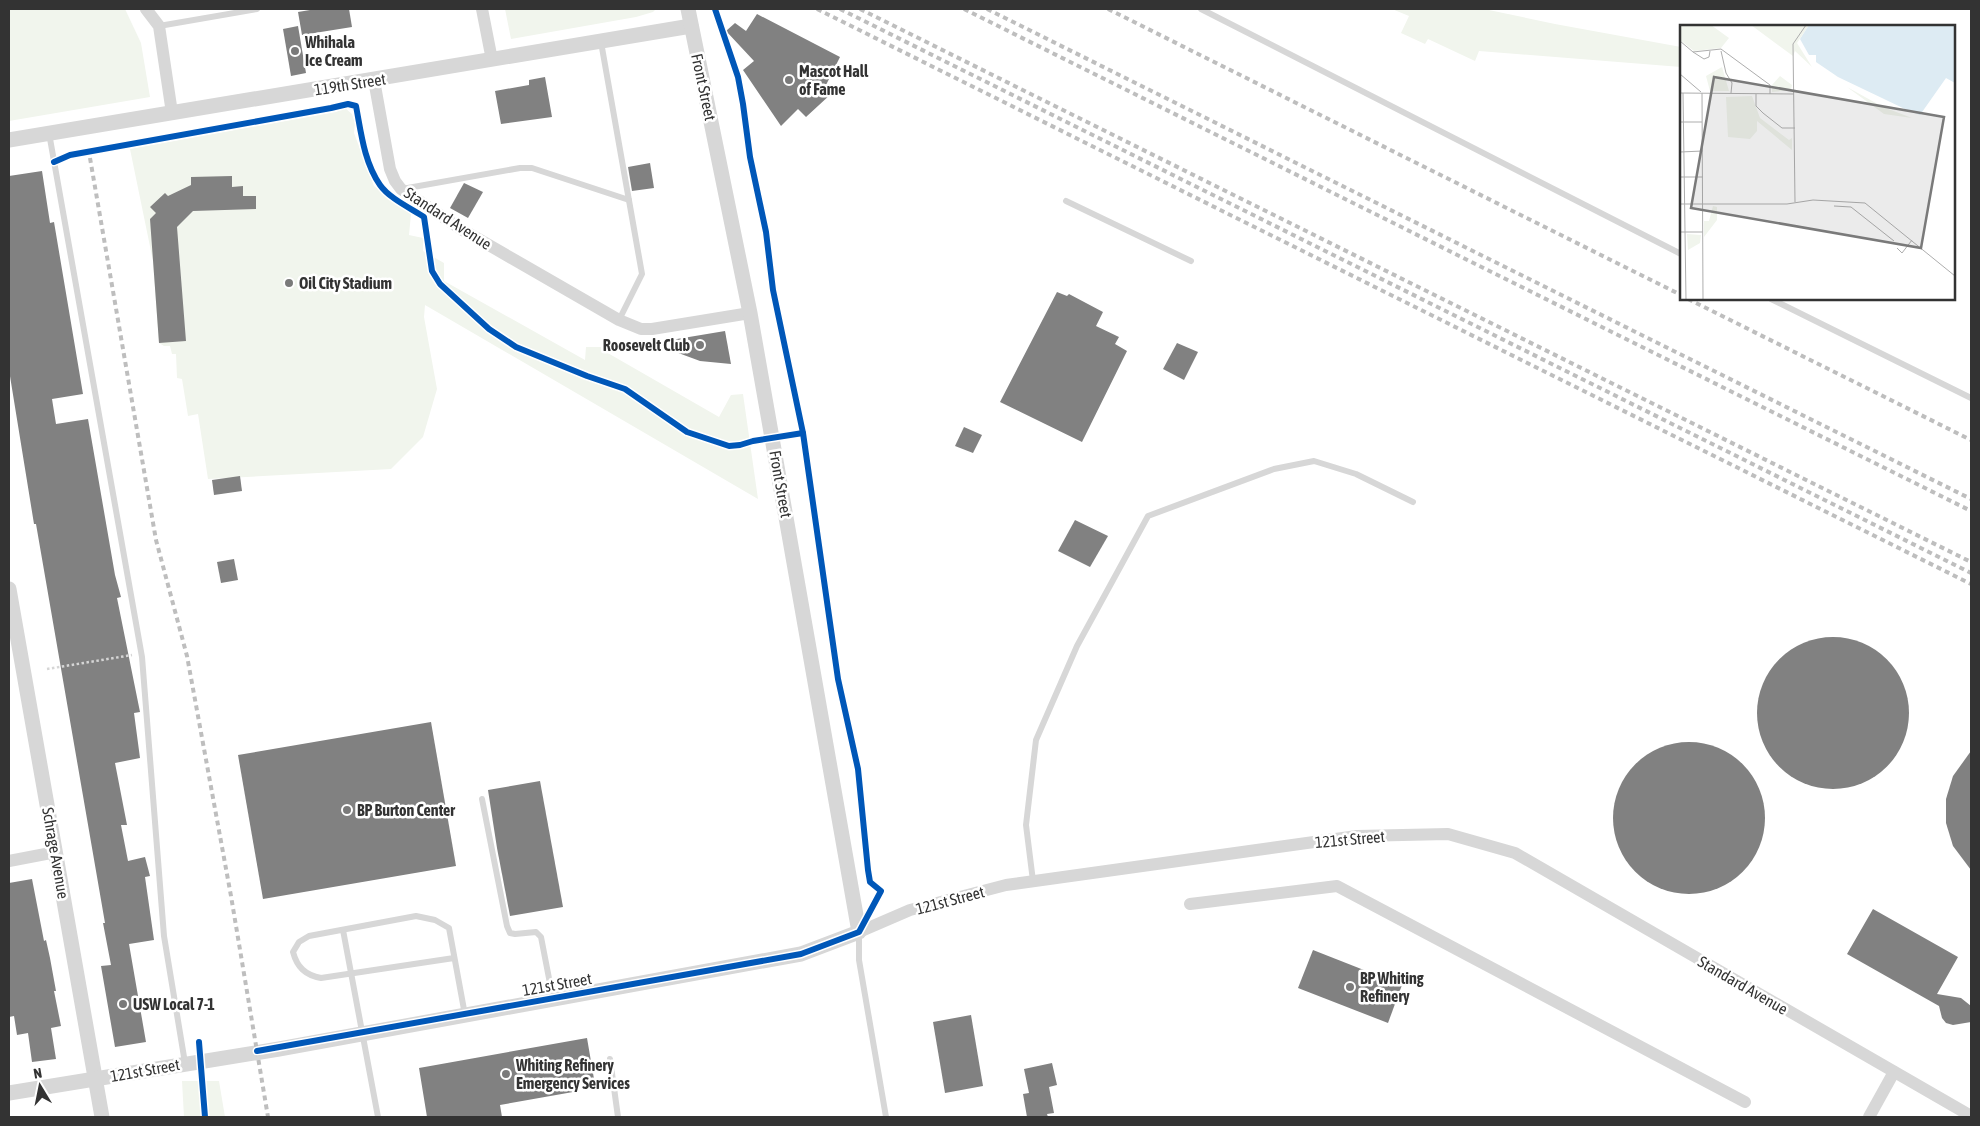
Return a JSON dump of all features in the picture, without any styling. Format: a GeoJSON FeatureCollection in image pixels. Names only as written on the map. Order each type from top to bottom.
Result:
{"type":"FeatureCollection","features":[{"type":"Feature","properties":{"kind":"street"},"geometry":{"type":"LineString","coordinates":[[146,9],[159,26],[172,113]]}},
{"type":"Feature","properties":{"kind":"street"},"geometry":{"type":"LineString","coordinates":[[482,9],[492,60]]}},
{"type":"Feature","properties":{"kind":"street","name":"Front Street"},"geometry":{"type":"LineString","coordinates":[[688,9],[750,313],[859,932]]}},
{"type":"Feature","properties":{"kind":"street","name":"119th Street"},"geometry":{"type":"LineString","coordinates":[[9,140],[691,26]]}},
{"type":"Feature","properties":{"kind":"street","name":"Standard Avenue"},"geometry":{"type":"LineString","coordinates":[[374,80],[390,169],[395,181],[401,190],[459,227],[619,320],[641,329],[652,329],[750,313]]}},
{"type":"Feature","properties":{"kind":"street","name":"Schrage Avenue"},"geometry":{"type":"LineString","coordinates":[[9,589],[13,640],[56,852],[102,1117]]}},
{"type":"Feature","properties":{"kind":"street","name":"121st Street"},"geometry":{"type":"LineString","coordinates":[[9,1093],[466,1015],[801,954],[910,910],[1006,886],[1357,836],[1448,834],[1515,853]]}},
{"type":"Feature","properties":{"kind":"street"},"geometry":{"type":"LineString","coordinates":[[9,861],[56,852]]}},
{"type":"Feature","properties":{"kind":"street","name":"Standard Avenue"},"geometry":{"type":"LineString","coordinates":[[1515,853],[1971,1116]]}},
{"type":"Feature","properties":{"kind":"street"},"geometry":{"type":"LineString","coordinates":[[1190,904],[1337,886],[1745,1102]]}},
{"type":"Feature","properties":{"kind":"street"},"geometry":{"type":"LineString","coordinates":[[1869,1117],[1894,1072]]}},
{"type":"Feature","properties":{"kind":"lane"},"geometry":{"type":"LineString","coordinates":[[159,26],[257,9]]}},
{"type":"Feature","properties":{"kind":"lane"},"geometry":{"type":"LineString","coordinates":[[1201,9],[1680,253]]}},
{"type":"Feature","properties":{"kind":"lane"},"geometry":{"type":"LineString","coordinates":[[601,42],[642,274],[619,320]]}},
{"type":"Feature","properties":{"kind":"lane"},"geometry":{"type":"LineString","coordinates":[[49,133],[141,653],[164,936],[185,1063]]}},
{"type":"Feature","properties":{"kind":"lane"},"geometry":{"type":"LineString","coordinates":[[401,190],[520,168],[532,168],[629,200]]}},
{"type":"Feature","properties":{"kind":"lane"},"geometry":{"type":"LineString","coordinates":[[1066,201],[1192,261]]}},
{"type":"Feature","properties":{"kind":"lane"},"geometry":{"type":"LineString","coordinates":[[1773,300],[1971,398]]}},
{"type":"Feature","properties":{"kind":"lane"},"geometry":{"type":"LineString","coordinates":[[1033,882],[1026,825],[1036,740],[1077,646],[1148,516],[1274,469],[1314,461],[1356,474],[1413,502]]}},
{"type":"Feature","properties":{"kind":"lane"},"geometry":{"type":"LineString","coordinates":[[482,799],[507,926],[510,933],[536,932],[541,937],[553,999]]}},
{"type":"Feature","properties":{"kind":"lane"},"geometry":{"type":"LineString","coordinates":[[454,958],[321,978],[313,976],[296,964],[293,952],[299,942],[309,936],[416,916],[435,920],[449,928],[466,1015]]}},
{"type":"Feature","properties":{"kind":"lane"},"geometry":{"type":"LineString","coordinates":[[343,930],[378,1117]]}},
{"type":"Feature","properties":{"kind":"lane"},"geometry":{"type":"LineString","coordinates":[[859,932],[859,960],[886,1117]]}},
{"type":"Feature","properties":{"kind":"lane"},"geometry":{"type":"LineString","coordinates":[[610,1059],[618,1117]]}},
{"type":"Feature","properties":{"kind":"path"},"geometry":{"type":"LineString","coordinates":[[47,669],[141,653]]}},
{"type":"Feature","properties":{"kind":"shaded area"},"geometry":{"type":"Polygon","coordinates":[[[9,9],[125,9],[141,43],[150,97],[9,121],[9,9]]]}},
{"type":"Feature","properties":{"kind":"shaded area"},"geometry":{"type":"Polygon","coordinates":[[[505,9],[656,9],[653,12],[636,17],[511,39],[505,9]]]}},
{"type":"Feature","properties":{"kind":"shaded area"},"geometry":{"type":"Polygon","coordinates":[[[1392,9],[1484,9],[1680,47],[1680,67],[1479,51],[1475,61],[1428,39],[1425,44],[1401,33],[1409,16],[1392,9]]]}},
{"type":"Feature","properties":{"kind":"shaded area","name":"Oil City Stadium"},"geometry":{"type":"Polygon","coordinates":[[[345,108],[352,114],[355,123],[354,133],[374,186],[411,214],[409,235],[423,238],[423,251],[444,263],[444,281],[585,360],[586,347],[602,347],[606,352],[719,417],[731,395],[743,394],[758,499],[425,305],[424,317],[437,389],[423,437],[391,469],[208,479],[198,414],[188,416],[182,379],[177,378],[176,354],[172,354],[170,346],[164,346],[159,343],[153,261],[130,149],[336,112],[345,108]]]}},
{"type":"Feature","properties":{"kind":"shaded area"},"geometry":{"type":"Polygon","coordinates":[[[182,1081],[219,1081],[225,1117],[184,1117],[182,1081]]]}},
{"type":"Feature","properties":{"kind":"building"},"geometry":{"type":"Polygon","coordinates":[[[316,9],[349,9],[352,27],[302,35],[298,12],[316,9]]]}},
{"type":"Feature","properties":{"kind":"building","name":"Mascot Hall of Fame"},"geometry":{"type":"Polygon","coordinates":[[[757,14],[840,57],[824,89],[831,94],[806,117],[798,109],[781,126],[743,70],[754,61],[726,31],[735,23],[746,31],[757,14]]]}},
{"type":"Feature","properties":{"kind":"building","name":"Whihala Ice Cream"},"geometry":{"type":"Polygon","coordinates":[[[298,26],[306,73],[291,76],[283,29],[298,26]]]}},
{"type":"Feature","properties":{"kind":"building"},"geometry":{"type":"Polygon","coordinates":[[[545,77],[552,117],[501,124],[495,91],[529,85],[529,80],[545,77]]]}},
{"type":"Feature","properties":{"kind":"building"},"geometry":{"type":"Polygon","coordinates":[[[650,163],[654,188],[632,191],[628,167],[650,163]]]}},
{"type":"Feature","properties":{"kind":"building"},"geometry":{"type":"Polygon","coordinates":[[[42,171],[50,223],[54,222],[83,394],[52,399],[56,424],[88,419],[115,575],[121,597],[117,598],[140,712],[134,713],[140,758],[115,763],[127,825],[121,825],[128,861],[145,857],[150,876],[145,877],[154,940],[129,944],[146,1042],[115,1047],[101,966],[111,965],[103,923],[105,923],[36,524],[34,524],[9,370],[9,176],[42,171]]]}},
{"type":"Feature","properties":{"kind":"building"},"geometry":{"type":"Polygon","coordinates":[[[232,176],[232,187],[243,186],[243,196],[256,196],[256,209],[193,211],[177,227],[186,341],[159,343],[150,219],[156,213],[150,207],[165,193],[168,196],[191,185],[191,177],[232,176]]]}},
{"type":"Feature","properties":{"kind":"building"},"geometry":{"type":"Polygon","coordinates":[[[464,183],[483,192],[468,218],[450,208],[464,183]]]}},
{"type":"Feature","properties":{"kind":"building"},"geometry":{"type":"Polygon","coordinates":[[[1057,292],[1067,296],[1069,294],[1103,312],[1096,326],[1119,337],[1115,344],[1127,351],[1082,442],[1000,402],[1057,292]]]}},
{"type":"Feature","properties":{"kind":"building","name":"Roosevelt Club"},"geometry":{"type":"Polygon","coordinates":[[[725,331],[731,364],[700,361],[673,351],[671,340],[725,331]]]}},
{"type":"Feature","properties":{"kind":"building"},"geometry":{"type":"Polygon","coordinates":[[[1177,343],[1198,352],[1184,380],[1163,369],[1177,343]]]}},
{"type":"Feature","properties":{"kind":"building"},"geometry":{"type":"Polygon","coordinates":[[[964,427],[982,435],[973,453],[955,446],[964,427]]]}},
{"type":"Feature","properties":{"kind":"building"},"geometry":{"type":"Polygon","coordinates":[[[240,476],[242,491],[214,495],[212,480],[240,476]]]}},
{"type":"Feature","properties":{"kind":"building"},"geometry":{"type":"Polygon","coordinates":[[[1075,520],[1108,536],[1090,567],[1058,551],[1075,520]]]}},
{"type":"Feature","properties":{"kind":"building"},"geometry":{"type":"Polygon","coordinates":[[[234,559],[238,580],[221,583],[217,562],[234,559]]]}},
{"type":"Feature","properties":{"kind":"building"},"geometry":{"type":"Polygon","coordinates":[[[1833,637],[1848,638],[1862,643],[1887,659],[1903,684],[1908,698],[1908,728],[1903,742],[1887,767],[1862,783],[1848,788],[1833,789],[1818,788],[1804,783],[1779,767],[1763,742],[1758,728],[1757,713],[1758,698],[1763,684],[1779,659],[1804,643],[1818,638],[1833,637]]]}},
{"type":"Feature","properties":{"kind":"building","name":"BP Burton Center"},"geometry":{"type":"Polygon","coordinates":[[[431,722],[456,866],[263,899],[238,755],[431,722]]]}},
{"type":"Feature","properties":{"kind":"building"},"geometry":{"type":"Polygon","coordinates":[[[1689,742],[1704,743],[1718,748],[1743,764],[1759,789],[1764,803],[1764,833],[1759,847],[1743,872],[1718,888],[1704,893],[1689,894],[1674,893],[1660,888],[1635,872],[1619,847],[1614,833],[1613,818],[1614,803],[1619,789],[1635,764],[1660,748],[1674,743],[1689,742]]]}},
{"type":"Feature","properties":{"kind":"building"},"geometry":{"type":"Polygon","coordinates":[[[1971,751],[1971,870],[1953,846],[1946,823],[1946,799],[1953,776],[1971,751]]]}},
{"type":"Feature","properties":{"kind":"building"},"geometry":{"type":"Polygon","coordinates":[[[540,781],[563,907],[510,916],[488,790],[540,781]]]}},
{"type":"Feature","properties":{"kind":"building"},"geometry":{"type":"Polygon","coordinates":[[[32,879],[44,941],[46,940],[50,958],[61,1026],[51,1028],[56,1059],[32,1062],[28,1033],[17,1035],[14,1016],[9,1017],[9,883],[32,879]]]}},
{"type":"Feature","properties":{"kind":"building"},"geometry":{"type":"Polygon","coordinates":[[[1873,909],[1958,957],[1937,994],[1961,998],[1971,1006],[1971,1022],[1953,1025],[1946,1023],[1942,1018],[1939,1006],[1847,954],[1873,909]]]}},
{"type":"Feature","properties":{"kind":"building","name":"BP Whiting Refinery"},"geometry":{"type":"Polygon","coordinates":[[[1313,950],[1402,985],[1388,1023],[1298,988],[1313,950]]]}},
{"type":"Feature","properties":{"kind":"building"},"geometry":{"type":"Polygon","coordinates":[[[971,1015],[983,1086],[945,1093],[933,1022],[971,1015]]]}},
{"type":"Feature","properties":{"kind":"building","name":"Whiting Refinery Emergency Services"},"geometry":{"type":"Polygon","coordinates":[[[587,1038],[594,1079],[571,1083],[573,1092],[500,1105],[502,1117],[427,1117],[419,1068],[587,1038]]]}},
{"type":"Feature","properties":{"kind":"building"},"geometry":{"type":"Polygon","coordinates":[[[1052,1063],[1057,1085],[1049,1087],[1054,1113],[1047,1114],[1048,1117],[1027,1117],[1023,1094],[1029,1093],[1024,1069],[1052,1063]]]}},
{"type":"Feature","properties":{"kind":"railway"},"geometry":{"type":"LineString","coordinates":[[817,9],[1971,584]]}},
{"type":"Feature","properties":{"kind":"railway"},"geometry":{"type":"LineString","coordinates":[[840,9],[1971,573]]}},
{"type":"Feature","properties":{"kind":"railway"},"geometry":{"type":"LineString","coordinates":[[860,9],[1971,562]]}},
{"type":"Feature","properties":{"kind":"railway"},"geometry":{"type":"LineString","coordinates":[[964,9],[1971,511]]}},
{"type":"Feature","properties":{"kind":"railway"},"geometry":{"type":"LineString","coordinates":[[987,9],[1971,499]]}},
{"type":"Feature","properties":{"kind":"railway"},"geometry":{"type":"LineString","coordinates":[[1108,9],[1680,295]]}},
{"type":"Feature","properties":{"kind":"railway"},"geometry":{"type":"LineString","coordinates":[[90,158],[156,540],[187,656],[231,896],[268,1117]]}},
{"type":"Feature","properties":{"kind":"railway"},"geometry":{"type":"LineString","coordinates":[[1690,300],[1971,440]]}},
{"type":"Feature","properties":{"kind":"cycle path"},"geometry":{"type":"LineString","coordinates":[[257,1051],[801,954],[859,932],[881,891],[870,882],[858,769],[838,679],[803,433],[773,290],[766,232],[750,157],[738,77],[715,9]]}},
{"type":"Feature","properties":{"kind":"cycle path"},"geometry":{"type":"LineString","coordinates":[[54,162],[70,155],[348,104],[356,106],[370,167],[380,185],[389,194],[424,217],[432,271],[440,284],[489,329],[516,347],[587,376],[625,389],[687,432],[729,446],[803,433]]}},
{"type":"Feature","properties":{"kind":"cycle path"},"geometry":{"type":"LineString","coordinates":[[199,1042],[205,1117]]}},
{"type":"Feature","properties":{"kind":"place","name":"Whihala Ice Cream"},"geometry":{"type":"Point","coordinates":[295,51]}},
{"type":"Feature","properties":{"kind":"place","name":"Mascot Hall of Fame"},"geometry":{"type":"Point","coordinates":[789,80]}},
{"type":"Feature","properties":{"kind":"place","name":"Oil City Stadium"},"geometry":{"type":"Point","coordinates":[289,283]}},
{"type":"Feature","properties":{"kind":"place","name":"Roosevelt Club"},"geometry":{"type":"Point","coordinates":[700,345]}},
{"type":"Feature","properties":{"kind":"place","name":"BP Burton Center"},"geometry":{"type":"Point","coordinates":[347,810]}},
{"type":"Feature","properties":{"kind":"place","name":"BP Whiting Refinery"},"geometry":{"type":"Point","coordinates":[1350,987]}},
{"type":"Feature","properties":{"kind":"place","name":"USW Local 7-1"},"geometry":{"type":"Point","coordinates":[123,1004]}},
{"type":"Feature","properties":{"kind":"place","name":"Whiting Refinery Emergency Services"},"geometry":{"type":"Point","coordinates":[506,1074]}}]}
